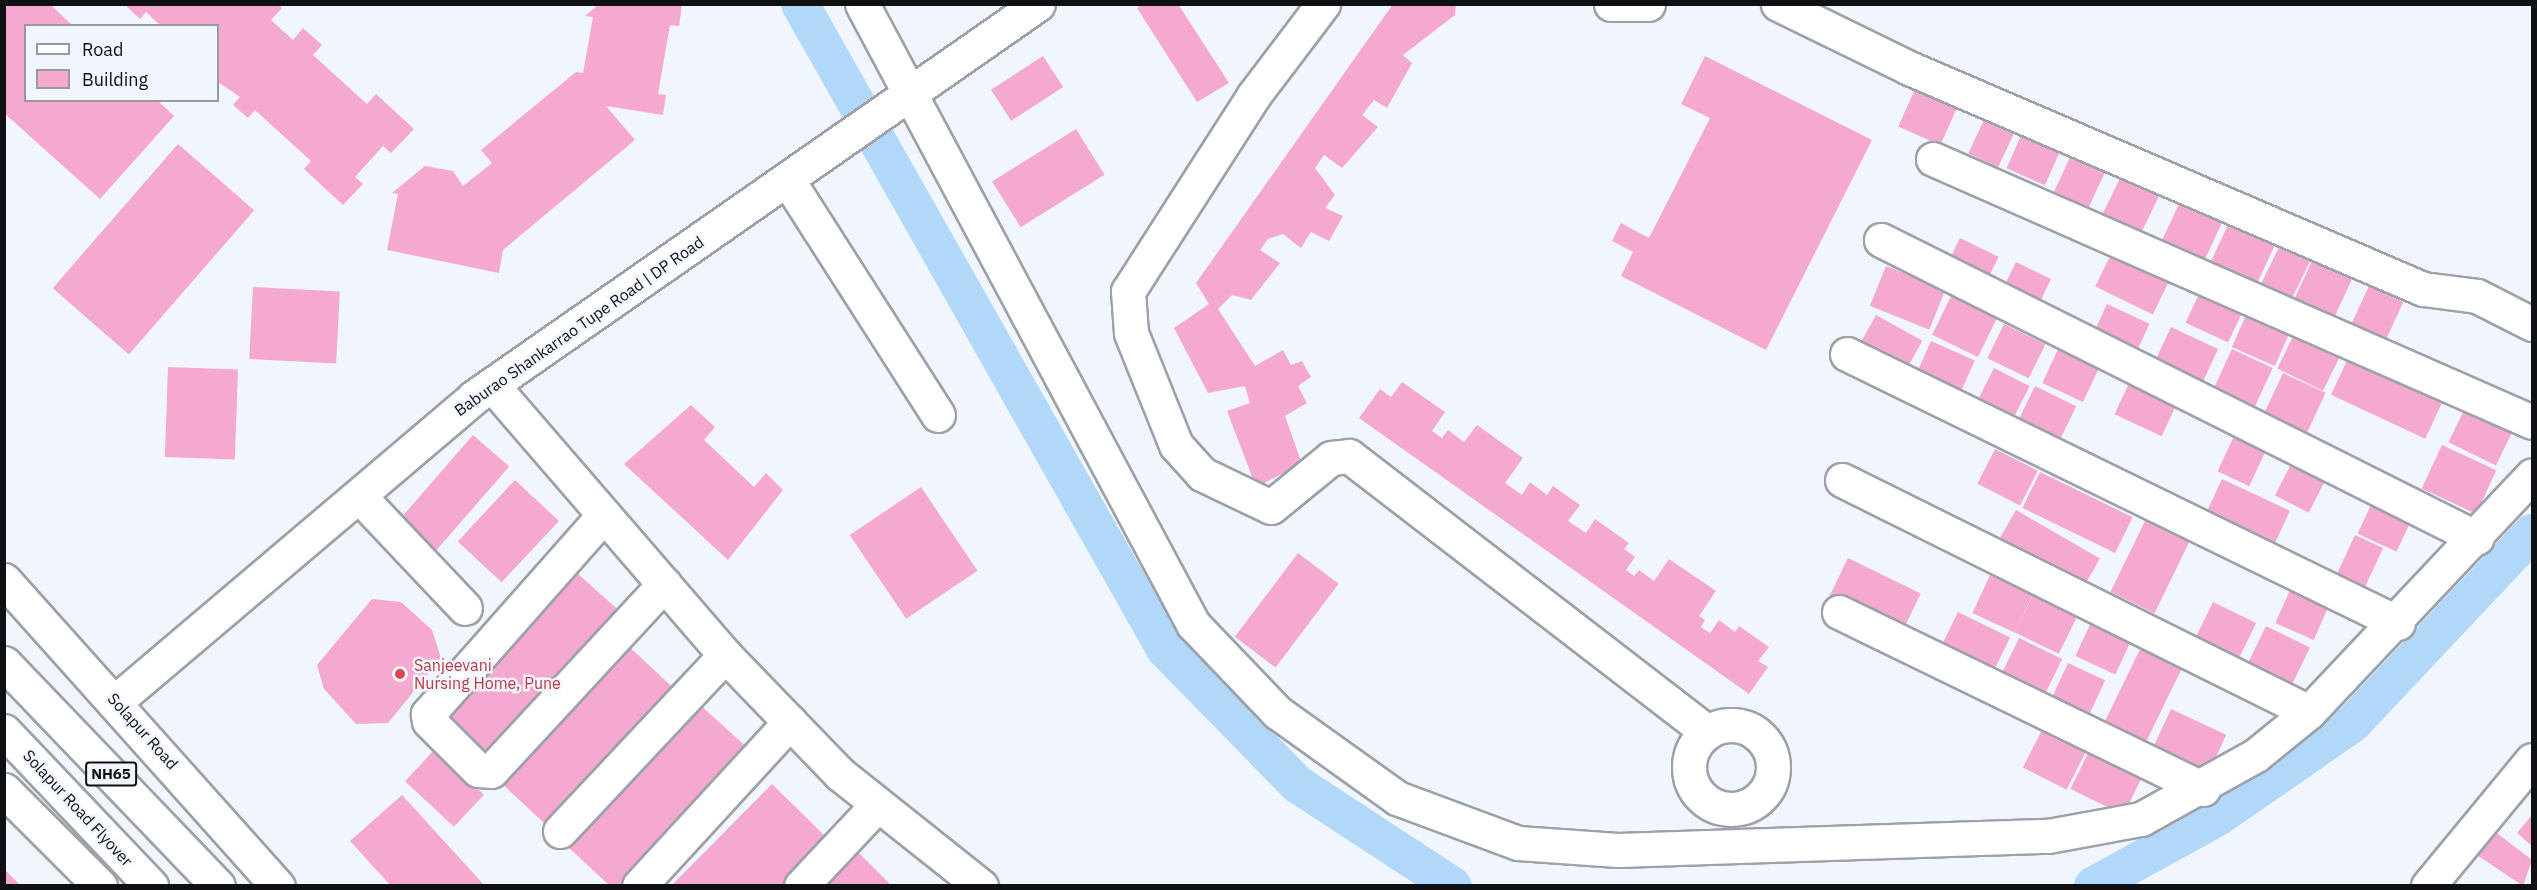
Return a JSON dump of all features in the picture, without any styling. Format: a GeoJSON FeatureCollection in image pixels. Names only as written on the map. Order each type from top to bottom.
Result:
{"type":"FeatureCollection","features":[{"type":"Feature","properties":{"kind":"main road"},"geometry":{"type":"LineString","coordinates":[[862,4],[898,98],[1193,624],[1277,712],[1397,798],[1518,843],[1618,850],[2048,836],[2141,819],[2203,789],[2309,712],[2398,622],[2532,475]]}},
{"type":"Feature","properties":{"kind":"main road","name":"Baburao Shankarrao Tupe Road | DP Road"},"geometry":{"type":"LineString","coordinates":[[116,701],[492,384],[787,179],[898,98],[1038,4]]}},
{"type":"Feature","properties":{"kind":"main road"},"geometry":{"type":"LineString","coordinates":[[1323,4],[1254,95],[1128,291],[1131,333],[1176,445],[1202,474],[1270,507],[1331,458],[1349,456],[1706,731]]}},
{"type":"Feature","properties":{"kind":"main road"},"geometry":{"type":"LineString","coordinates":[[1612,5],[1648,4]]}},
{"type":"Feature","properties":{"kind":"main road"},"geometry":{"type":"LineString","coordinates":[[1778,4],[1909,68],[2423,289],[2477,296],[2532,324]]}},
{"type":"Feature","properties":{"kind":"main road"},"geometry":{"type":"LineString","coordinates":[[1933,159],[2532,422]]}},
{"type":"Feature","properties":{"kind":"main road"},"geometry":{"type":"LineString","coordinates":[[787,179],[938,414]]}},
{"type":"Feature","properties":{"kind":"main road"},"geometry":{"type":"LineString","coordinates":[[1881,240],[2477,538]]}},
{"type":"Feature","properties":{"kind":"main road"},"geometry":{"type":"LineString","coordinates":[[1847,354],[2398,622]]}},
{"type":"Feature","properties":{"kind":"main road"},"geometry":{"type":"LineString","coordinates":[[492,384],[725,655],[790,722],[878,804],[981,885]]}},
{"type":"Feature","properties":{"kind":"main road"},"geometry":{"type":"LineString","coordinates":[[1842,480],[2309,712]]}},
{"type":"Feature","properties":{"kind":"main road"},"geometry":{"type":"LineString","coordinates":[[359,496],[465,608]]}},
{"type":"Feature","properties":{"kind":"main road"},"geometry":{"type":"LineString","coordinates":[[604,515],[428,714],[429,721],[478,770],[491,771],[664,584]]}},
{"type":"Feature","properties":{"kind":"main road","name":"Solapur Road"},"geometry":{"type":"LineString","coordinates":[[4,580],[116,701],[278,885]]}},
{"type":"Feature","properties":{"kind":"main road"},"geometry":{"type":"LineString","coordinates":[[1839,612],[2203,789]]}},
{"type":"Feature","properties":{"kind":"main road"},"geometry":{"type":"LineString","coordinates":[[561,831],[725,655]]}},
{"type":"Feature","properties":{"kind":"main road","name":"NH65"},"geometry":{"type":"LineString","coordinates":[[4,663],[218,885]]}},
{"type":"Feature","properties":{"kind":"main road"},"geometry":{"type":"LineString","coordinates":[[639,885],[790,722]]}},
{"type":"Feature","properties":{"kind":"main road","name":"Solapur Road Flyover"},"geometry":{"type":"LineString","coordinates":[[4,731],[151,885]]}},
{"type":"Feature","properties":{"kind":"main road"},"geometry":{"type":"LineString","coordinates":[[2430,885],[2532,760]]}},
{"type":"Feature","properties":{"kind":"main road"},"geometry":{"type":"LineString","coordinates":[[4,790],[100,885]]}},
{"type":"Feature","properties":{"kind":"main road"},"geometry":{"type":"LineString","coordinates":[[801,885],[878,804]]}},
{"type":"Feature","properties":{"kind":"building"},"geometry":{"type":"Polygon","coordinates":[[[4,4],[50,4],[71,24],[24,24],[24,102],[159,102],[174,116],[100,199],[4,113],[4,4]]]}},
{"type":"Feature","properties":{"kind":"building"},"geometry":{"type":"Polygon","coordinates":[[[124,4],[278,4],[282,8],[271,20],[293,40],[303,28],[322,45],[313,55],[367,104],[376,94],[414,129],[391,153],[383,146],[355,177],[363,184],[343,205],[304,169],[311,161],[255,110],[248,118],[233,105],[240,97],[219,83],[219,24],[159,24],[146,12],[140,19],[124,4]]]}},
{"type":"Feature","properties":{"kind":"building"},"geometry":{"type":"Polygon","coordinates":[[[599,4],[682,4],[679,26],[670,25],[658,94],[666,95],[663,115],[606,106],[635,140],[503,250],[499,273],[387,250],[398,194],[392,193],[425,166],[453,171],[463,186],[492,163],[481,150],[576,72],[583,73],[593,17],[585,16],[599,4]]]}},
{"type":"Feature","properties":{"kind":"building"},"geometry":{"type":"Polygon","coordinates":[[[1142,4],[1178,4],[1229,83],[1197,102],[1137,8],[1142,4]]]}},
{"type":"Feature","properties":{"kind":"building"},"geometry":{"type":"Polygon","coordinates":[[[1393,4],[1456,4],[1455,15],[1403,55],[1412,63],[1387,108],[1374,100],[1362,115],[1378,127],[1342,168],[1324,155],[1315,168],[1335,195],[1325,208],[1343,216],[1329,241],[1311,232],[1301,248],[1283,234],[1268,239],[1260,250],[1280,263],[1251,300],[1232,295],[1218,309],[1255,366],[1283,350],[1291,365],[1302,361],[1311,377],[1298,386],[1307,403],[1285,416],[1302,464],[1256,487],[1227,411],[1250,403],[1245,386],[1208,393],[1174,328],[1209,304],[1196,283],[1393,4]]]}},
{"type":"Feature","properties":{"kind":"building"},"geometry":{"type":"Polygon","coordinates":[[[1043,56],[1063,87],[1011,121],[991,90],[1043,56]]]}},
{"type":"Feature","properties":{"kind":"building"},"geometry":{"type":"Polygon","coordinates":[[[1705,56],[1872,140],[1766,350],[1621,276],[1633,252],[1612,241],[1621,223],[1649,238],[1710,118],[1681,104],[1705,56]]]}},
{"type":"Feature","properties":{"kind":"building"},"geometry":{"type":"Polygon","coordinates":[[[1919,80],[1961,99],[1940,145],[1898,127],[1919,80]]]}},
{"type":"Feature","properties":{"kind":"building"},"geometry":{"type":"Polygon","coordinates":[[[1989,109],[2019,123],[1998,167],[1968,153],[1989,109]]]}},
{"type":"Feature","properties":{"kind":"building"},"geometry":{"type":"Polygon","coordinates":[[[1076,129],[1105,175],[1021,227],[992,181],[1076,129]]]}},
{"type":"Feature","properties":{"kind":"building"},"geometry":{"type":"Polygon","coordinates":[[[2024,129],[2062,146],[2045,185],[2007,168],[2024,129]]]}},
{"type":"Feature","properties":{"kind":"building"},"geometry":{"type":"Polygon","coordinates":[[[178,144],[254,210],[129,354],[53,288],[178,144]]]}},
{"type":"Feature","properties":{"kind":"building"},"geometry":{"type":"Polygon","coordinates":[[[2073,151],[2107,167],[2088,210],[2053,194],[2073,151]]]}},
{"type":"Feature","properties":{"kind":"building"},"geometry":{"type":"Polygon","coordinates":[[[2123,172],[2162,191],[2140,236],[2101,217],[2123,172]]]}},
{"type":"Feature","properties":{"kind":"building"},"geometry":{"type":"Polygon","coordinates":[[[2184,193],[2227,213],[2205,259],[2162,239],[2184,193]]]}},
{"type":"Feature","properties":{"kind":"building"},"geometry":{"type":"Polygon","coordinates":[[[2234,212],[2280,234],[2255,288],[2209,266],[2234,212]]]}},
{"type":"Feature","properties":{"kind":"building"},"geometry":{"type":"Polygon","coordinates":[[[1960,238],[1999,257],[1983,289],[1944,270],[1960,238]]]}},
{"type":"Feature","properties":{"kind":"building"},"geometry":{"type":"Polygon","coordinates":[[[2282,241],[2313,256],[2290,303],[2259,288],[2282,241]]]}},
{"type":"Feature","properties":{"kind":"building"},"geometry":{"type":"Polygon","coordinates":[[[2115,246],[2173,274],[2153,315],[2095,286],[2115,246]]]}},
{"type":"Feature","properties":{"kind":"building"},"geometry":{"type":"Polygon","coordinates":[[[2312,261],[2352,280],[2332,321],[2293,303],[2312,261]]]}},
{"type":"Feature","properties":{"kind":"building"},"geometry":{"type":"Polygon","coordinates":[[[2016,262],[2051,279],[2036,310],[2001,293],[2016,262]]]}},
{"type":"Feature","properties":{"kind":"building"},"geometry":{"type":"Polygon","coordinates":[[[1886,266],[1945,290],[1929,330],[1870,306],[1886,266]]]}},
{"type":"Feature","properties":{"kind":"building"},"geometry":{"type":"Polygon","coordinates":[[[2205,281],[2248,301],[2228,343],[2186,323],[2205,281]]]}},
{"type":"Feature","properties":{"kind":"building"},"geometry":{"type":"Polygon","coordinates":[[[2369,286],[2403,302],[2384,343],[2350,327],[2369,286]]]}},
{"type":"Feature","properties":{"kind":"building"},"geometry":{"type":"Polygon","coordinates":[[[253,287],[340,292],[336,363],[249,359],[253,287]]]}},
{"type":"Feature","properties":{"kind":"building"},"geometry":{"type":"Polygon","coordinates":[[[1951,296],[1997,318],[1978,357],[1932,335],[1951,296]]]}},
{"type":"Feature","properties":{"kind":"building"},"geometry":{"type":"Polygon","coordinates":[[[2107,304],[2150,324],[2131,363],[2089,343],[2107,304]]]}},
{"type":"Feature","properties":{"kind":"building"},"geometry":{"type":"Polygon","coordinates":[[[2251,304],[2294,323],[2275,366],[2232,347],[2251,304]]]}},
{"type":"Feature","properties":{"kind":"building"},"geometry":{"type":"Polygon","coordinates":[[[1876,315],[1922,341],[1904,373],[1858,347],[1876,315]]]}},
{"type":"Feature","properties":{"kind":"building"},"geometry":{"type":"Polygon","coordinates":[[[2004,324],[2045,344],[2029,378],[1987,358],[2004,324]]]}},
{"type":"Feature","properties":{"kind":"building"},"geometry":{"type":"Polygon","coordinates":[[[2171,327],[2218,349],[2200,388],[2153,366],[2171,327]]]}},
{"type":"Feature","properties":{"kind":"building"},"geometry":{"type":"Polygon","coordinates":[[[2297,328],[2343,350],[2323,391],[2277,368],[2297,328]]]}},
{"type":"Feature","properties":{"kind":"building"},"geometry":{"type":"Polygon","coordinates":[[[1931,341],[1975,361],[1957,401],[1913,381],[1931,341]]]}},
{"type":"Feature","properties":{"kind":"building"},"geometry":{"type":"Polygon","coordinates":[[[2060,345],[2101,364],[2083,402],[2042,383],[2060,345]]]}},
{"type":"Feature","properties":{"kind":"building"},"geometry":{"type":"Polygon","coordinates":[[[2232,349],[2273,368],[2253,410],[2213,391],[2232,349]]]}},
{"type":"Feature","properties":{"kind":"building"},"geometry":{"type":"Polygon","coordinates":[[[2350,354],[2444,398],[2425,439],[2331,395],[2350,354]]]}},
{"type":"Feature","properties":{"kind":"building"},"geometry":{"type":"Polygon","coordinates":[[[168,367],[238,369],[235,459],[165,457],[168,367]]]}},
{"type":"Feature","properties":{"kind":"building"},"geometry":{"type":"Polygon","coordinates":[[[1994,368],[2030,386],[2008,428],[1973,410],[1994,368]]]}},
{"type":"Feature","properties":{"kind":"building"},"geometry":{"type":"Polygon","coordinates":[[[2283,373],[2326,393],[2306,435],[2263,416],[2283,373]]]}},
{"type":"Feature","properties":{"kind":"building"},"geometry":{"type":"Polygon","coordinates":[[[2131,379],[2178,401],[2162,436],[2115,414],[2131,379]]]}},
{"type":"Feature","properties":{"kind":"building"},"geometry":{"type":"Polygon","coordinates":[[[1402,382],[1445,412],[1432,431],[1442,438],[1448,430],[1464,442],[1477,425],[1523,458],[1505,483],[1522,495],[1530,482],[1547,495],[1553,486],[1580,505],[1568,521],[1586,533],[1595,519],[1629,543],[1624,549],[1635,557],[1626,570],[1634,576],[1639,570],[1654,581],[1669,559],[1716,591],[1699,616],[1705,620],[1701,627],[1710,633],[1719,620],[1735,632],[1739,626],[1769,647],[1758,661],[1768,667],[1749,694],[1359,418],[1380,389],[1391,397],[1402,382]]]}},
{"type":"Feature","properties":{"kind":"building"},"geometry":{"type":"Polygon","coordinates":[[[2035,386],[2076,406],[2056,448],[2014,428],[2035,386]]]}},
{"type":"Feature","properties":{"kind":"building"},"geometry":{"type":"Polygon","coordinates":[[[691,405],[715,427],[704,440],[754,487],[766,473],[783,490],[728,560],[624,464],[691,405]]]}},
{"type":"Feature","properties":{"kind":"building"},"geometry":{"type":"Polygon","coordinates":[[[2465,408],[2513,431],[2496,465],[2448,442],[2465,408]]]}},
{"type":"Feature","properties":{"kind":"building"},"geometry":{"type":"Polygon","coordinates":[[[473,435],[509,466],[435,552],[399,520],[473,435]]]}},
{"type":"Feature","properties":{"kind":"building"},"geometry":{"type":"Polygon","coordinates":[[[2234,436],[2266,451],[2249,486],[2218,471],[2234,436]]]}},
{"type":"Feature","properties":{"kind":"building"},"geometry":{"type":"Polygon","coordinates":[[[2442,445],[2496,470],[2476,514],[2422,489],[2442,445]]]}},
{"type":"Feature","properties":{"kind":"building"},"geometry":{"type":"Polygon","coordinates":[[[1995,449],[2038,471],[2020,506],[1977,484],[1995,449]]]}},
{"type":"Feature","properties":{"kind":"building"},"geometry":{"type":"Polygon","coordinates":[[[2294,458],[2328,475],[2309,513],[2275,495],[2294,458]]]}},
{"type":"Feature","properties":{"kind":"building"},"geometry":{"type":"Polygon","coordinates":[[[2040,472],[2133,517],[2115,553],[2022,508],[2040,472]]]}},
{"type":"Feature","properties":{"kind":"building"},"geometry":{"type":"Polygon","coordinates":[[[2222,479],[2290,511],[2274,545],[2206,513],[2222,479]]]}},
{"type":"Feature","properties":{"kind":"building"},"geometry":{"type":"Polygon","coordinates":[[[515,480],[559,521],[502,582],[458,541],[515,480]]]}},
{"type":"Feature","properties":{"kind":"building"},"geometry":{"type":"Polygon","coordinates":[[[921,487],[977,571],[906,619],[850,535],[921,487]]]}},
{"type":"Feature","properties":{"kind":"building"},"geometry":{"type":"Polygon","coordinates":[[[2377,492],[2416,510],[2397,552],[2358,534],[2377,492]]]}},
{"type":"Feature","properties":{"kind":"building"},"geometry":{"type":"Polygon","coordinates":[[[2016,510],[2100,558],[2081,591],[1997,543],[2016,510]]]}},
{"type":"Feature","properties":{"kind":"building"},"geometry":{"type":"Polygon","coordinates":[[[2146,519],[2190,540],[2155,613],[2110,592],[2146,519]]]}},
{"type":"Feature","properties":{"kind":"building"},"geometry":{"type":"Polygon","coordinates":[[[2355,535],[2383,548],[2365,588],[2336,575],[2355,535]]]}},
{"type":"Feature","properties":{"kind":"building"},"geometry":{"type":"Polygon","coordinates":[[[1298,553],[1339,584],[1276,668],[1235,637],[1298,553]]]}},
{"type":"Feature","properties":{"kind":"building"},"geometry":{"type":"Polygon","coordinates":[[[1848,558],[1921,594],[1901,634],[1828,598],[1848,558]]]}},
{"type":"Feature","properties":{"kind":"building"},"geometry":{"type":"Polygon","coordinates":[[[576,572],[619,611],[489,756],[446,717],[576,572]]]}},
{"type":"Feature","properties":{"kind":"building"},"geometry":{"type":"Polygon","coordinates":[[[1991,573],[2034,593],[2015,633],[1972,613],[1991,573]]]}},
{"type":"Feature","properties":{"kind":"building"},"geometry":{"type":"Polygon","coordinates":[[[2294,581],[2332,598],[2314,640],[2275,623],[2294,581]]]}},
{"type":"Feature","properties":{"kind":"building"},"geometry":{"type":"Polygon","coordinates":[[[2035,591],[2079,612],[2059,654],[2015,632],[2035,591]]]}},
{"type":"Feature","properties":{"kind":"building"},"geometry":{"type":"Polygon","coordinates":[[[372,599],[401,602],[432,630],[441,658],[388,723],[356,724],[324,689],[317,665],[372,599]]]}},
{"type":"Feature","properties":{"kind":"building"},"geometry":{"type":"Polygon","coordinates":[[[2213,602],[2256,623],[2238,661],[2195,640],[2213,602]]]}},
{"type":"Feature","properties":{"kind":"building"},"geometry":{"type":"Polygon","coordinates":[[[1958,612],[2010,637],[1990,679],[1938,653],[1958,612]]]}},
{"type":"Feature","properties":{"kind":"building"},"geometry":{"type":"Polygon","coordinates":[[[2094,616],[2134,635],[2115,674],[2075,656],[2094,616]]]}},
{"type":"Feature","properties":{"kind":"building"},"geometry":{"type":"Polygon","coordinates":[[[2266,626],[2310,647],[2291,687],[2247,666],[2266,626]]]}},
{"type":"Feature","properties":{"kind":"building"},"geometry":{"type":"Polygon","coordinates":[[[2019,638],[2062,659],[2042,701],[1998,680],[2019,638]]]}},
{"type":"Feature","properties":{"kind":"building"},"geometry":{"type":"Polygon","coordinates":[[[2145,639],[2186,659],[2145,744],[2104,723],[2145,639]]]}},
{"type":"Feature","properties":{"kind":"building"},"geometry":{"type":"Polygon","coordinates":[[[623,641],[673,688],[546,825],[495,778],[623,641]]]}},
{"type":"Feature","properties":{"kind":"building"},"geometry":{"type":"Polygon","coordinates":[[[2068,663],[2105,680],[2087,720],[2049,703],[2068,663]]]}},
{"type":"Feature","properties":{"kind":"building"},"geometry":{"type":"Polygon","coordinates":[[[699,704],[751,751],[628,886],[610,886],[568,847],[699,704]]]}},
{"type":"Feature","properties":{"kind":"building"},"geometry":{"type":"Polygon","coordinates":[[[2171,709],[2226,735],[2208,775],[2152,749],[2171,709]]]}},
{"type":"Feature","properties":{"kind":"building"},"geometry":{"type":"Polygon","coordinates":[[[2046,722],[2090,744],[2067,790],[2023,767],[2046,722]]]}},
{"type":"Feature","properties":{"kind":"building"},"geometry":{"type":"Polygon","coordinates":[[[2092,745],[2145,771],[2124,815],[2071,789],[2092,745]]]}},
{"type":"Feature","properties":{"kind":"building"},"geometry":{"type":"Polygon","coordinates":[[[435,749],[484,795],[454,827],[405,781],[435,749]]]}},
{"type":"Feature","properties":{"kind":"building"},"geometry":{"type":"Polygon","coordinates":[[[772,784],[827,838],[781,886],[671,886],[772,784]]]}},
{"type":"Feature","properties":{"kind":"building"},"geometry":{"type":"Polygon","coordinates":[[[402,795],[485,886],[391,886],[350,841],[402,795]]]}},
{"type":"Feature","properties":{"kind":"building"},"geometry":{"type":"Polygon","coordinates":[[[2532,815],[2532,846],[2517,833],[2532,815]]]}},
{"type":"Feature","properties":{"kind":"building"},"geometry":{"type":"Polygon","coordinates":[[[2493,830],[2532,860],[2523,886],[2474,853],[2493,830]]]}},
{"type":"Feature","properties":{"kind":"building"},"geometry":{"type":"Polygon","coordinates":[[[852,846],[892,886],[812,886],[852,846]]]}},
{"type":"Feature","properties":{"kind":"building"},"geometry":{"type":"Polygon","coordinates":[[[4,869],[21,886],[4,886],[4,869]]]}},
{"type":"Feature","properties":{"kind":"waterway"},"geometry":{"type":"LineString","coordinates":[[800,4],[1165,649],[1297,784],[1453,886]]}},
{"type":"Feature","properties":{"kind":"waterway"},"geometry":{"type":"LineString","coordinates":[[2093,886],[2218,817],[2353,723],[2532,533]]}},
{"type":"Feature","properties":{"kind":"place","name":"Sanjeevani Nursing Home, Pune"},"geometry":{"type":"Point","coordinates":[400,674]}}]}
